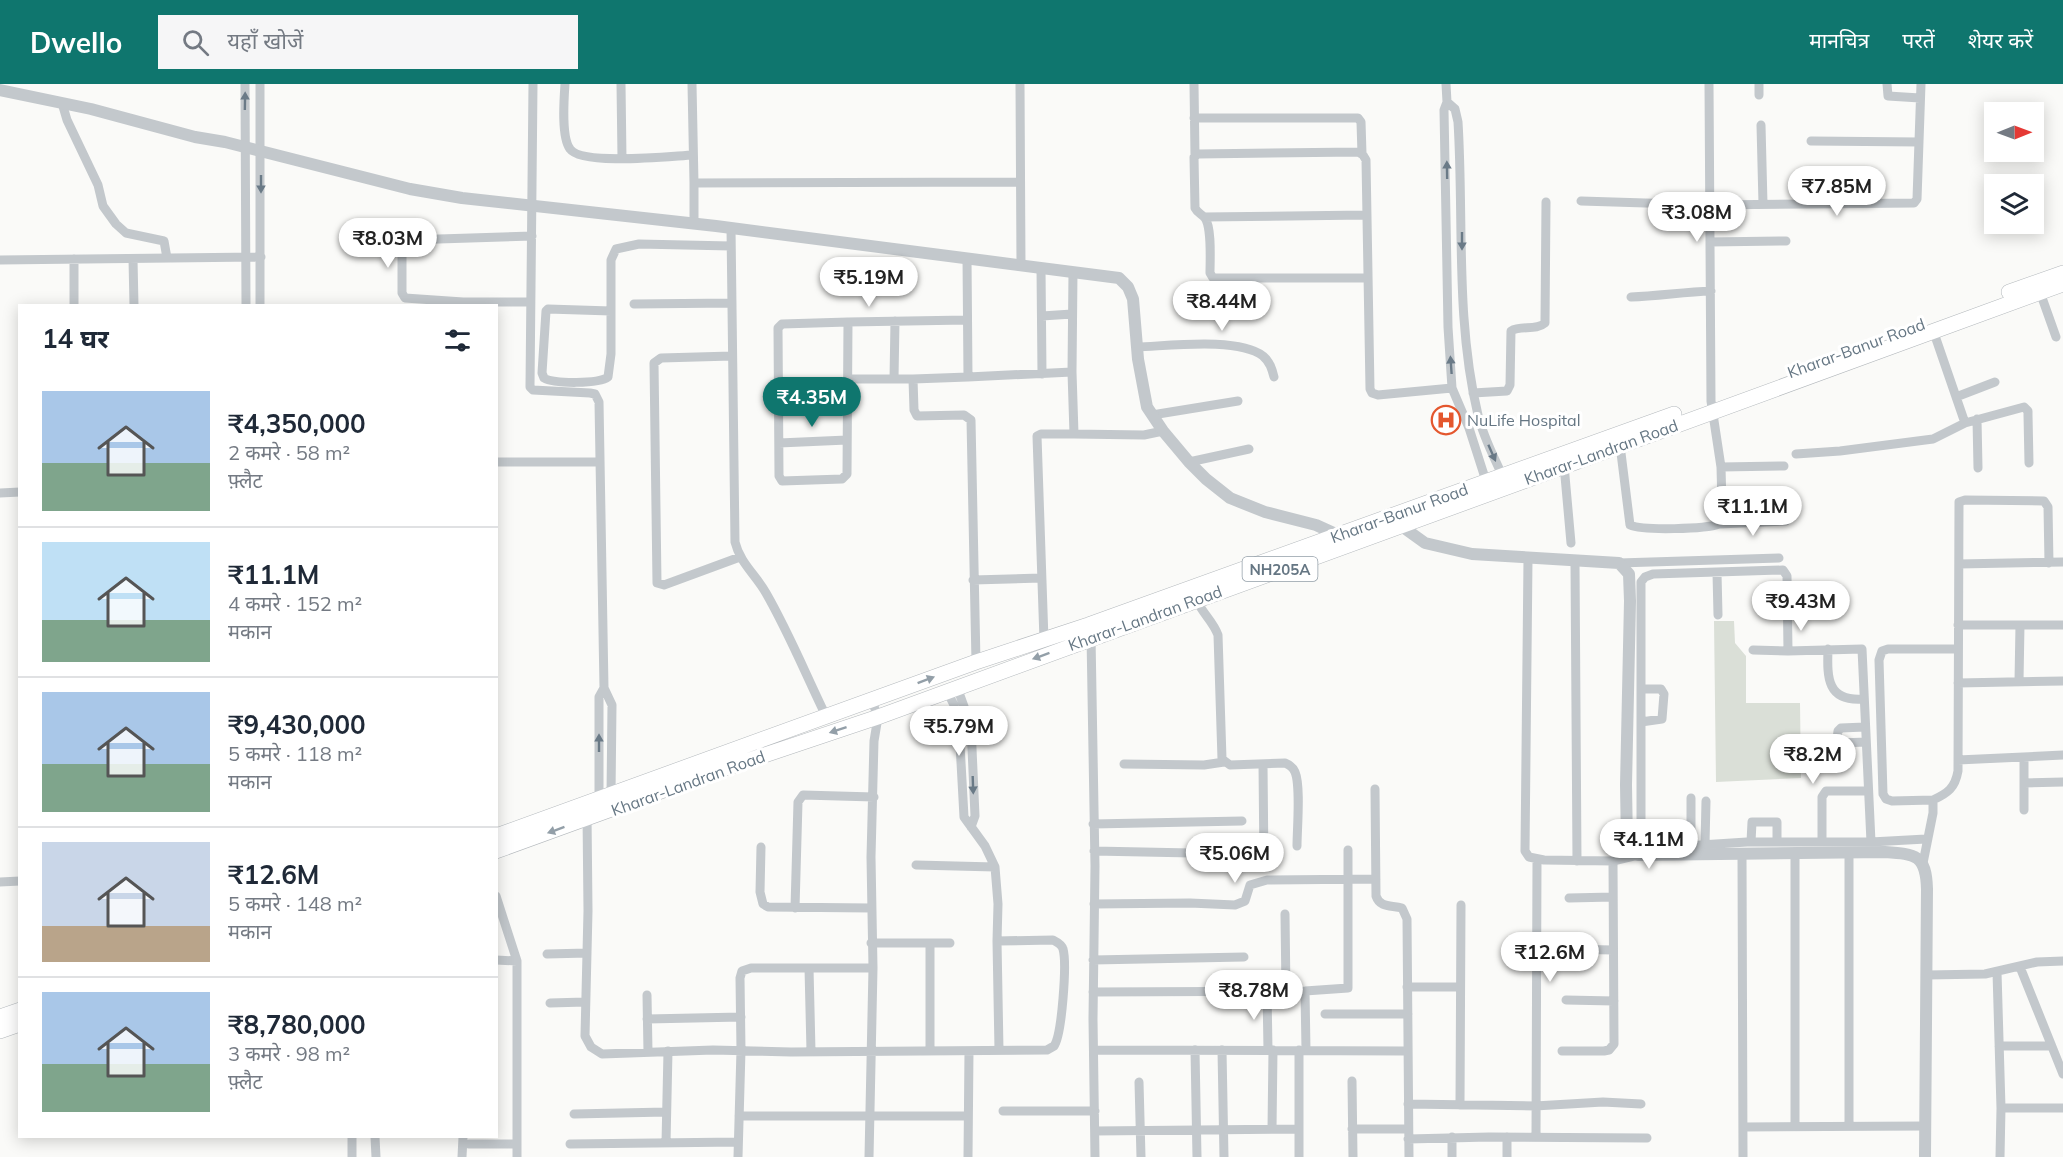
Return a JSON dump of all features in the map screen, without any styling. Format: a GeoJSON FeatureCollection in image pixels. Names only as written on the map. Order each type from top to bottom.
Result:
{"type":"FeatureCollection","features":[{"type":"Feature","properties":{"kind":"highway","name":"Kharar-Banur Road"},"geometry":{"type":"LineString","coordinates":[[498,835],[596,804],[826,716],[976,662],[1044,640],[1089,631],[1340,541],[1478,488],[1502,475],[1712,406],[2063,273]]}},
{"type":"Feature","properties":{"kind":"highway","name":"Kharar-Landran Road"},"geometry":{"type":"LineString","coordinates":[[498,850],[596,804],[708,774],[878,717],[952,689],[1089,631],[1196,599],[1340,541],[1400,525],[1478,488],[1564,465],[1620,445],[1712,406],[2063,284]]}},
{"type":"Feature","properties":{"kind":"highway"},"geometry":{"type":"LineString","coordinates":[[0,1017],[18,1011]]}},
{"type":"Feature","properties":{"kind":"highway"},"geometry":{"type":"LineString","coordinates":[[0,1031],[18,1025]]}},
{"type":"Feature","properties":{"kind":"street"},"geometry":{"type":"LineString","coordinates":[[245,84],[246,304]]}},
{"type":"Feature","properties":{"kind":"street"},"geometry":{"type":"LineString","coordinates":[[260,84],[260,304]]}},
{"type":"Feature","properties":{"kind":"street"},"geometry":{"type":"LineString","coordinates":[[533,84],[530,387],[533,390],[595,394],[599,402],[604,688],[600,697],[585,1036],[591,1047],[608,1055],[668,1051],[969,1051],[1047,1050],[1054,1047],[1058,1042],[1063,991],[1063,950],[1060,944],[1053,940],[997,941]]}},
{"type":"Feature","properties":{"kind":"street"},"geometry":{"type":"LineString","coordinates":[[565,84],[566,132],[569,149],[581,156],[622,158],[693,155]]}},
{"type":"Feature","properties":{"kind":"street"},"geometry":{"type":"LineString","coordinates":[[621,84],[622,158]]}},
{"type":"Feature","properties":{"kind":"street"},"geometry":{"type":"LineString","coordinates":[[692,84],[694,224]]}},
{"type":"Feature","properties":{"kind":"street"},"geometry":{"type":"LineString","coordinates":[[1020,84],[1021,265]]}},
{"type":"Feature","properties":{"kind":"street"},"geometry":{"type":"LineString","coordinates":[[1194,84],[1195,208],[1198,213],[1204,217],[1366,215]]}},
{"type":"Feature","properties":{"kind":"street"},"geometry":{"type":"LineString","coordinates":[[1446,84],[1447,102],[1444,110],[1448,327],[1452,388],[1469,428],[1478,488]]}},
{"type":"Feature","properties":{"kind":"street"},"geometry":{"type":"LineString","coordinates":[[1709,84],[1712,406],[1721,467],[1722,495],[1719,524]]}},
{"type":"Feature","properties":{"kind":"street"},"geometry":{"type":"LineString","coordinates":[[1759,84],[1759,95]]}},
{"type":"Feature","properties":{"kind":"street"},"geometry":{"type":"LineString","coordinates":[[1887,84],[1888,96],[1920,98]]}},
{"type":"Feature","properties":{"kind":"street"},"geometry":{"type":"LineString","coordinates":[[1581,201],[1710,205],[1914,202],[1917,199],[1921,84]]}},
{"type":"Feature","properties":{"kind":"street"},"geometry":{"type":"LineString","coordinates":[[0,90],[91,109],[195,137],[410,189],[1119,278],[1126,283],[1132,299],[1147,407],[1163,431],[1189,462],[1230,498],[1265,512],[1316,525],[1340,541]]}},
{"type":"Feature","properties":{"kind":"street"},"geometry":{"type":"LineString","coordinates":[[1447,102],[1455,109],[1458,122],[1462,273],[1465,327],[1473,393],[1485,438],[1502,475]]}},
{"type":"Feature","properties":{"kind":"street"},"geometry":{"type":"LineString","coordinates":[[62,103],[67,120],[99,185],[103,206],[126,233],[164,241],[167,258]]}},
{"type":"Feature","properties":{"kind":"street"},"geometry":{"type":"LineString","coordinates":[[1194,118],[1358,118],[1361,122],[1362,154],[1366,160],[1369,382],[1372,393],[1378,395],[1452,388]]}},
{"type":"Feature","properties":{"kind":"street"},"geometry":{"type":"LineString","coordinates":[[1761,125],[1762,204]]}},
{"type":"Feature","properties":{"kind":"street"},"geometry":{"type":"LineString","coordinates":[[1811,141],[1919,142]]}},
{"type":"Feature","properties":{"kind":"street"},"geometry":{"type":"LineString","coordinates":[[1195,156],[1209,154],[1362,154]]}},
{"type":"Feature","properties":{"kind":"street"},"geometry":{"type":"LineString","coordinates":[[694,183],[1020,182]]}},
{"type":"Feature","properties":{"kind":"street"},"geometry":{"type":"LineString","coordinates":[[1473,393],[1507,391],[1510,385],[1511,331],[1542,326],[1545,323],[1546,202]]}},
{"type":"Feature","properties":{"kind":"street"},"geometry":{"type":"LineString","coordinates":[[1204,217],[1208,227],[1210,273],[1213,278],[1367,278]]}},
{"type":"Feature","properties":{"kind":"street"},"geometry":{"type":"LineString","coordinates":[[731,228],[735,542],[740,557],[766,592],[826,716]]}},
{"type":"Feature","properties":{"kind":"street"},"geometry":{"type":"LineString","coordinates":[[530,302],[463,304],[405,298],[402,293],[403,243],[407,240],[532,236]]}},
{"type":"Feature","properties":{"kind":"street"},"geometry":{"type":"LineString","coordinates":[[1710,242],[1786,241]]}},
{"type":"Feature","properties":{"kind":"street"},"geometry":{"type":"LineString","coordinates":[[611,311],[548,309],[546,311],[542,373],[544,378],[552,381],[597,381],[608,376],[611,354],[611,311],[611,260],[616,249],[639,244],[731,246]]}},
{"type":"Feature","properties":{"kind":"street"},"geometry":{"type":"LineString","coordinates":[[0,260],[261,257]]}},
{"type":"Feature","properties":{"kind":"street"},"geometry":{"type":"LineString","coordinates":[[967,258],[968,377]]}},
{"type":"Feature","properties":{"kind":"street"},"geometry":{"type":"LineString","coordinates":[[74,259],[74,304]]}},
{"type":"Feature","properties":{"kind":"street"},"geometry":{"type":"LineString","coordinates":[[133,259],[134,304]]}},
{"type":"Feature","properties":{"kind":"street"},"geometry":{"type":"LineString","coordinates":[[1041,268],[1042,374]]}},
{"type":"Feature","properties":{"kind":"street"},"geometry":{"type":"LineString","coordinates":[[1073,272],[1074,434]]}},
{"type":"Feature","properties":{"kind":"street"},"geometry":{"type":"LineString","coordinates":[[1631,297],[1711,291]]}},
{"type":"Feature","properties":{"kind":"street"},"geometry":{"type":"LineString","coordinates":[[2040,292],[2056,337]]}},
{"type":"Feature","properties":{"kind":"street"},"geometry":{"type":"LineString","coordinates":[[634,304],[732,303]]}},
{"type":"Feature","properties":{"kind":"street"},"geometry":{"type":"LineString","coordinates":[[1042,316],[1072,314]]}},
{"type":"Feature","properties":{"kind":"street"},"geometry":{"type":"LineString","coordinates":[[848,322],[848,472],[845,477],[782,481],[779,476],[777,332],[779,326],[848,322],[967,320]]}},
{"type":"Feature","properties":{"kind":"street"},"geometry":{"type":"LineString","coordinates":[[894,379],[895,321]]}},
{"type":"Feature","properties":{"kind":"street"},"geometry":{"type":"LineString","coordinates":[[1934,330],[1965,423]]}},
{"type":"Feature","properties":{"kind":"street"},"geometry":{"type":"LineString","coordinates":[[1137,347],[1239,346],[1264,357],[1269,362],[1274,377]]}},
{"type":"Feature","properties":{"kind":"street"},"geometry":{"type":"LineString","coordinates":[[732,356],[661,358],[654,363],[657,583],[664,585],[740,557]]}},
{"type":"Feature","properties":{"kind":"street"},"geometry":{"type":"LineString","coordinates":[[848,379],[913,379],[1072,372]]}},
{"type":"Feature","properties":{"kind":"street"},"geometry":{"type":"LineString","coordinates":[[913,379],[914,413],[917,416],[964,415],[971,420],[976,662]]}},
{"type":"Feature","properties":{"kind":"street"},"geometry":{"type":"LineString","coordinates":[[1956,397],[1995,382]]}},
{"type":"Feature","properties":{"kind":"street"},"geometry":{"type":"LineString","coordinates":[[1152,416],[1238,401]]}},
{"type":"Feature","properties":{"kind":"street"},"geometry":{"type":"LineString","coordinates":[[1796,454],[1840,451],[1933,439],[1965,423],[2026,408],[2029,464]]}},
{"type":"Feature","properties":{"kind":"street"},"geometry":{"type":"LineString","coordinates":[[1977,419],[1978,468]]}},
{"type":"Feature","properties":{"kind":"street"},"geometry":{"type":"LineString","coordinates":[[1044,640],[1037,436],[1041,434],[1144,435],[1163,431]]}},
{"type":"Feature","properties":{"kind":"street"},"geometry":{"type":"LineString","coordinates":[[779,443],[847,440]]}},
{"type":"Feature","properties":{"kind":"street"},"geometry":{"type":"LineString","coordinates":[[1620,445],[1630,525],[1637,528],[1670,528],[1786,521]]}},
{"type":"Feature","properties":{"kind":"street"},"geometry":{"type":"LineString","coordinates":[[1189,462],[1249,449]]}},
{"type":"Feature","properties":{"kind":"street"},"geometry":{"type":"LineString","coordinates":[[498,462],[600,462]]}},
{"type":"Feature","properties":{"kind":"street"},"geometry":{"type":"LineString","coordinates":[[1564,465],[1570,543]]}},
{"type":"Feature","properties":{"kind":"street"},"geometry":{"type":"LineString","coordinates":[[1721,467],[1784,466]]}},
{"type":"Feature","properties":{"kind":"street"},"geometry":{"type":"LineString","coordinates":[[0,493],[18,492]]}},
{"type":"Feature","properties":{"kind":"street"},"geometry":{"type":"LineString","coordinates":[[1957,649],[1888,649],[1882,651],[1879,660],[1883,794],[1886,799],[1892,801],[1933,800],[1948,793],[1954,786],[1958,760],[1958,504],[1960,501],[2044,501],[2048,507],[2049,562]]}},
{"type":"Feature","properties":{"kind":"street"},"geometry":{"type":"LineString","coordinates":[[1400,525],[1425,543],[1434,546],[1472,554],[1528,559],[1619,563],[1779,558]]}},
{"type":"Feature","properties":{"kind":"street"},"geometry":{"type":"LineString","coordinates":[[1528,559],[1524,844],[1527,855],[1537,860],[1613,861],[1638,855],[1795,852],[1905,853],[1918,857],[1923,863]]}},
{"type":"Feature","properties":{"kind":"street"},"geometry":{"type":"LineString","coordinates":[[1575,562],[1577,861]]}},
{"type":"Feature","properties":{"kind":"street"},"geometry":{"type":"LineString","coordinates":[[1959,564],[2063,562]]}},
{"type":"Feature","properties":{"kind":"street"},"geometry":{"type":"LineString","coordinates":[[1619,563],[1626,568],[1630,582],[1627,833],[1631,851],[1638,855]]}},
{"type":"Feature","properties":{"kind":"street"},"geometry":{"type":"LineString","coordinates":[[1788,651],[1786,572],[1653,574],[1645,577],[1641,582],[1642,837],[1645,843],[1654,848],[1751,842],[1870,842],[1926,839]]}},
{"type":"Feature","properties":{"kind":"street"},"geometry":{"type":"LineString","coordinates":[[1717,573],[1718,615]]}},
{"type":"Feature","properties":{"kind":"street"},"geometry":{"type":"LineString","coordinates":[[973,580],[1041,578]]}},
{"type":"Feature","properties":{"kind":"street"},"geometry":{"type":"LineString","coordinates":[[1196,599],[1200,608],[1215,626],[1218,635],[1221,755],[1224,762]]}},
{"type":"Feature","properties":{"kind":"street"},"geometry":{"type":"LineString","coordinates":[[1958,625],[2063,625]]}},
{"type":"Feature","properties":{"kind":"street"},"geometry":{"type":"LineString","coordinates":[[2019,681],[2020,625]]}},
{"type":"Feature","properties":{"kind":"street"},"geometry":{"type":"LineString","coordinates":[[1089,631],[1094,851],[1095,1157]]}},
{"type":"Feature","properties":{"kind":"street"},"geometry":{"type":"LineString","coordinates":[[1828,649],[1828,676],[1838,695],[1845,698],[1864,699]]}},
{"type":"Feature","properties":{"kind":"street"},"geometry":{"type":"LineString","coordinates":[[1753,651],[1862,649],[1870,842]]}},
{"type":"Feature","properties":{"kind":"street"},"geometry":{"type":"LineString","coordinates":[[1958,683],[2063,681]]}},
{"type":"Feature","properties":{"kind":"street"},"geometry":{"type":"LineString","coordinates":[[952,689],[969,715],[972,733],[975,816],[970,828],[985,846],[995,867],[998,904],[999,1050]]}},
{"type":"Feature","properties":{"kind":"street"},"geometry":{"type":"LineString","coordinates":[[1641,689],[1661,689],[1664,694],[1662,719],[1641,723]]}},
{"type":"Feature","properties":{"kind":"street"},"geometry":{"type":"LineString","coordinates":[[868,1157],[873,968],[871,908],[874,741],[878,717],[872,701]]}},
{"type":"Feature","properties":{"kind":"street"},"geometry":{"type":"LineString","coordinates":[[1865,727],[1841,728],[1837,739],[1841,743],[1866,742]]}},
{"type":"Feature","properties":{"kind":"street"},"geometry":{"type":"LineString","coordinates":[[1958,760],[2063,755]]}},
{"type":"Feature","properties":{"kind":"street"},"geometry":{"type":"LineString","coordinates":[[2024,758],[2024,810]]}},
{"type":"Feature","properties":{"kind":"street"},"geometry":{"type":"LineString","coordinates":[[1124,764],[1204,765],[1224,762],[1230,765],[1290,765],[1296,774],[1297,846]]}},
{"type":"Feature","properties":{"kind":"street"},"geometry":{"type":"LineString","coordinates":[[1263,764],[1264,867]]}},
{"type":"Feature","properties":{"kind":"street"},"geometry":{"type":"LineString","coordinates":[[2024,783],[2063,782]]}},
{"type":"Feature","properties":{"kind":"street"},"geometry":{"type":"LineString","coordinates":[[1375,789],[1376,896],[1382,905],[1402,908],[1406,914],[1409,1157]]}},
{"type":"Feature","properties":{"kind":"street"},"geometry":{"type":"LineString","coordinates":[[1822,842],[1822,797],[1824,793],[1826,791],[1868,791]]}},
{"type":"Feature","properties":{"kind":"street"},"geometry":{"type":"LineString","coordinates":[[795,908],[800,797],[803,795],[874,797]]}},
{"type":"Feature","properties":{"kind":"street"},"geometry":{"type":"LineString","coordinates":[[1691,798],[1691,845]]}},
{"type":"Feature","properties":{"kind":"street"},"geometry":{"type":"LineString","coordinates":[[1925,1157],[1927,880],[1923,863],[1933,813],[1933,800]]}},
{"type":"Feature","properties":{"kind":"street"},"geometry":{"type":"LineString","coordinates":[[1706,801],[1706,844]]}},
{"type":"Feature","properties":{"kind":"street"},"geometry":{"type":"LineString","coordinates":[[1751,842],[1752,822],[1773,820],[1777,822],[1777,842]]}},
{"type":"Feature","properties":{"kind":"street"},"geometry":{"type":"LineString","coordinates":[[1093,824],[1242,821]]}},
{"type":"Feature","properties":{"kind":"street"},"geometry":{"type":"LineString","coordinates":[[761,847],[760,891],[763,904],[768,907],[871,908]]}},
{"type":"Feature","properties":{"kind":"street"},"geometry":{"type":"LineString","coordinates":[[1093,992],[1286,992],[1345,989],[1349,985],[1348,850]]}},
{"type":"Feature","properties":{"kind":"street"},"geometry":{"type":"LineString","coordinates":[[1094,851],[1241,854]]}},
{"type":"Feature","properties":{"kind":"street"},"geometry":{"type":"LineString","coordinates":[[1794,1126],[1795,852]]}},
{"type":"Feature","properties":{"kind":"street"},"geometry":{"type":"LineString","coordinates":[[1849,853],[1849,1126]]}},
{"type":"Feature","properties":{"kind":"street"},"geometry":{"type":"LineString","coordinates":[[1742,854],[1743,1157]]}},
{"type":"Feature","properties":{"kind":"street"},"geometry":{"type":"LineString","coordinates":[[1536,1137],[1537,860]]}},
{"type":"Feature","properties":{"kind":"street"},"geometry":{"type":"LineString","coordinates":[[1562,1051],[1604,1051],[1612,1048],[1614,1044],[1613,861]]}},
{"type":"Feature","properties":{"kind":"street"},"geometry":{"type":"LineString","coordinates":[[915,866],[995,867]]}},
{"type":"Feature","properties":{"kind":"street"},"geometry":{"type":"LineString","coordinates":[[1094,904],[1235,905],[1245,901],[1250,885],[1261,881],[1376,879]]}},
{"type":"Feature","properties":{"kind":"street"},"geometry":{"type":"LineString","coordinates":[[0,882],[18,881]]}},
{"type":"Feature","properties":{"kind":"street"},"geometry":{"type":"LineString","coordinates":[[1569,898],[1613,897]]}},
{"type":"Feature","properties":{"kind":"street"},"geometry":{"type":"LineString","coordinates":[[498,902],[517,961],[518,1157]]}},
{"type":"Feature","properties":{"kind":"street"},"geometry":{"type":"LineString","coordinates":[[1460,1105],[1461,905]]}},
{"type":"Feature","properties":{"kind":"street"},"geometry":{"type":"LineString","coordinates":[[1285,914],[1286,992]]}},
{"type":"Feature","properties":{"kind":"street"},"geometry":{"type":"LineString","coordinates":[[930,943],[930,1050]]}},
{"type":"Feature","properties":{"kind":"street"},"geometry":{"type":"LineString","coordinates":[[871,944],[950,943]]}},
{"type":"Feature","properties":{"kind":"street"},"geometry":{"type":"LineString","coordinates":[[1565,949],[1613,950]]}},
{"type":"Feature","properties":{"kind":"street"},"geometry":{"type":"LineString","coordinates":[[547,954],[587,953]]}},
{"type":"Feature","properties":{"kind":"street"},"geometry":{"type":"LineString","coordinates":[[1093,960],[1244,957]]}},
{"type":"Feature","properties":{"kind":"street"},"geometry":{"type":"LineString","coordinates":[[498,960],[517,961]]}},
{"type":"Feature","properties":{"kind":"street"},"geometry":{"type":"LineString","coordinates":[[1927,975],[1997,972],[2047,961],[2063,961]]}},
{"type":"Feature","properties":{"kind":"street"},"geometry":{"type":"LineString","coordinates":[[2020,967],[2063,1074]]}},
{"type":"Feature","properties":{"kind":"street"},"geometry":{"type":"LineString","coordinates":[[810,968],[811,1052]]}},
{"type":"Feature","properties":{"kind":"street"},"geometry":{"type":"LineString","coordinates":[[738,1157],[741,1050],[740,978],[742,971],[746,969],[873,968]]}},
{"type":"Feature","properties":{"kind":"street"},"geometry":{"type":"LineString","coordinates":[[1997,972],[2001,1107],[2000,1157]]}},
{"type":"Feature","properties":{"kind":"street"},"geometry":{"type":"LineString","coordinates":[[1407,987],[1460,987]]}},
{"type":"Feature","properties":{"kind":"street"},"geometry":{"type":"LineString","coordinates":[[1267,991],[1272,1129]]}},
{"type":"Feature","properties":{"kind":"street"},"geometry":{"type":"LineString","coordinates":[[1299,1157],[1305,991]]}},
{"type":"Feature","properties":{"kind":"street"},"geometry":{"type":"LineString","coordinates":[[647,995],[648,1052]]}},
{"type":"Feature","properties":{"kind":"street"},"geometry":{"type":"LineString","coordinates":[[1566,1000],[1614,1001]]}},
{"type":"Feature","properties":{"kind":"street"},"geometry":{"type":"LineString","coordinates":[[550,1003],[585,1002]]}},
{"type":"Feature","properties":{"kind":"street"},"geometry":{"type":"LineString","coordinates":[[1325,1014],[1408,1014]]}},
{"type":"Feature","properties":{"kind":"street"},"geometry":{"type":"LineString","coordinates":[[647,1019],[741,1017]]}},
{"type":"Feature","properties":{"kind":"street"},"geometry":{"type":"LineString","coordinates":[[1999,1046],[2051,1046]]}},
{"type":"Feature","properties":{"kind":"street"},"geometry":{"type":"LineString","coordinates":[[1094,1050],[1407,1051]]}},
{"type":"Feature","properties":{"kind":"street"},"geometry":{"type":"LineString","coordinates":[[1195,1050],[1197,1157]]}},
{"type":"Feature","properties":{"kind":"street"},"geometry":{"type":"LineString","coordinates":[[1222,1050],[1224,1157]]}},
{"type":"Feature","properties":{"kind":"street"},"geometry":{"type":"LineString","coordinates":[[666,1143],[668,1051]]}},
{"type":"Feature","properties":{"kind":"street"},"geometry":{"type":"LineString","coordinates":[[968,1157],[969,1051]]}},
{"type":"Feature","properties":{"kind":"street"},"geometry":{"type":"LineString","coordinates":[[1352,1081],[1353,1157]]}},
{"type":"Feature","properties":{"kind":"street"},"geometry":{"type":"LineString","coordinates":[[1139,1082],[1141,1157]]}},
{"type":"Feature","properties":{"kind":"street"},"geometry":{"type":"LineString","coordinates":[[1408,1104],[1535,1106],[1603,1102],[1641,1104]]}},
{"type":"Feature","properties":{"kind":"street"},"geometry":{"type":"LineString","coordinates":[[2001,1107],[2063,1108]]}},
{"type":"Feature","properties":{"kind":"street"},"geometry":{"type":"LineString","coordinates":[[1002,1111],[1095,1111]]}},
{"type":"Feature","properties":{"kind":"street"},"geometry":{"type":"LineString","coordinates":[[574,1114],[666,1112]]}},
{"type":"Feature","properties":{"kind":"street"},"geometry":{"type":"LineString","coordinates":[[739,1116],[968,1116]]}},
{"type":"Feature","properties":{"kind":"street"},"geometry":{"type":"LineString","coordinates":[[1744,1127],[1926,1126]]}},
{"type":"Feature","properties":{"kind":"street"},"geometry":{"type":"LineString","coordinates":[[1095,1131],[1299,1129]]}},
{"type":"Feature","properties":{"kind":"street"},"geometry":{"type":"LineString","coordinates":[[1352,1130],[1452,1137],[1647,1138]]}},
{"type":"Feature","properties":{"kind":"street"},"geometry":{"type":"LineString","coordinates":[[1452,1137],[1452,1157]]}},
{"type":"Feature","properties":{"kind":"street"},"geometry":{"type":"LineString","coordinates":[[1507,1137],[1507,1157]]}},
{"type":"Feature","properties":{"kind":"street"},"geometry":{"type":"LineString","coordinates":[[352,1138],[352,1157]]}},
{"type":"Feature","properties":{"kind":"street"},"geometry":{"type":"LineString","coordinates":[[375,1138],[376,1157]]}},
{"type":"Feature","properties":{"kind":"street"},"geometry":{"type":"LineString","coordinates":[[462,1157],[466,1140],[517,1144]]}},
{"type":"Feature","properties":{"kind":"street"},"geometry":{"type":"LineString","coordinates":[[570,1144],[738,1142]]}},
{"type":"Feature","properties":{"kind":"shaded area"},"geometry":{"type":"Polygon","coordinates":[[[1714,621],[1734,621],[1735,643],[1746,656],[1746,703],[1800,703],[1801,778],[1716,782],[1714,621]]]}},
{"type":"Feature","properties":{"kind":"place","name":"NuLife Hospital"},"geometry":{"type":"Point","coordinates":[1446,420]}}]}
